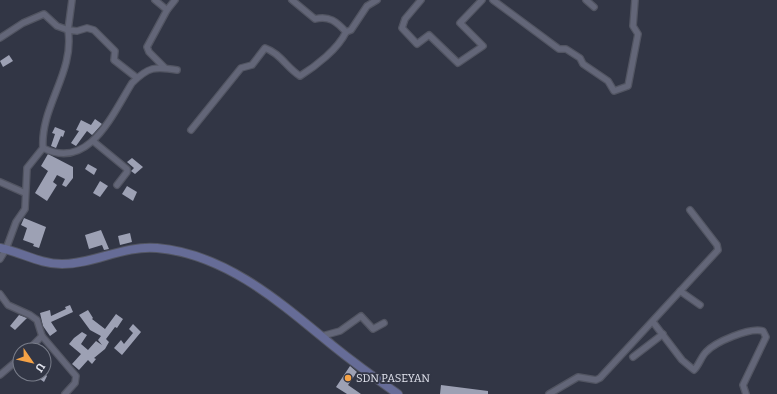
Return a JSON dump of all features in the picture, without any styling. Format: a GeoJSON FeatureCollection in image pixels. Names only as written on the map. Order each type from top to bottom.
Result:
{"type":"FeatureCollection","features":[{"type":"Feature","properties":{"kind":"street"},"geometry":{"type":"LineString","coordinates":[[0,259],[3,249],[16,222],[25,209],[27,168],[43,148],[42,140],[50,110],[69,56],[70,46],[68,30],[72,0]]}},
{"type":"Feature","properties":{"kind":"street"},"geometry":{"type":"LineString","coordinates":[[154,0],[167,10]]}},
{"type":"Feature","properties":{"kind":"street"},"geometry":{"type":"LineString","coordinates":[[165,68],[148,52],[148,47],[167,10],[175,0]]}},
{"type":"Feature","properties":{"kind":"street"},"geometry":{"type":"LineString","coordinates":[[292,0],[315,19],[324,17],[337,22],[346,32]]}},
{"type":"Feature","properties":{"kind":"street"},"geometry":{"type":"LineString","coordinates":[[191,130],[241,68],[252,65],[266,48],[273,50],[292,71],[300,76],[318,65],[330,50],[342,40],[346,32],[351,30],[367,6],[377,0]]}},
{"type":"Feature","properties":{"kind":"street"},"geometry":{"type":"LineString","coordinates":[[421,0],[405,19],[402,28],[417,44],[429,35],[458,64],[483,46],[460,23],[482,0]]}},
{"type":"Feature","properties":{"kind":"street"},"geometry":{"type":"LineString","coordinates":[[493,0],[559,50],[566,50],[580,58],[583,64],[608,81],[614,91],[628,86],[638,34],[633,26],[635,0]]}},
{"type":"Feature","properties":{"kind":"street"},"geometry":{"type":"LineString","coordinates":[[586,0],[594,7]]}},
{"type":"Feature","properties":{"kind":"street"},"geometry":{"type":"LineString","coordinates":[[1,34],[44,14],[57,26],[68,30],[77,31],[87,28],[94,30],[115,51],[114,60],[137,78]]}},
{"type":"Feature","properties":{"kind":"street"},"geometry":{"type":"LineString","coordinates":[[43,148],[54,153],[70,154],[84,148],[93,141],[137,78],[150,68],[177,70]]}},
{"type":"Feature","properties":{"kind":"street"},"geometry":{"type":"LineString","coordinates":[[93,141],[127,169],[127,172],[117,185]]}},
{"type":"Feature","properties":{"kind":"street"},"geometry":{"type":"LineString","coordinates":[[0,182],[25,194]]}},
{"type":"Feature","properties":{"kind":"street"},"geometry":{"type":"LineString","coordinates":[[549,394],[578,377],[596,380],[600,378],[719,249],[690,210]]}},
{"type":"Feature","properties":{"kind":"street"},"geometry":{"type":"LineString","coordinates":[[3,249],[48,262],[62,264],[113,255],[136,248],[178,251],[202,258],[241,277],[273,298],[398,394]]}},
{"type":"Feature","properties":{"kind":"street"},"geometry":{"type":"LineString","coordinates":[[680,291],[700,305]]}},
{"type":"Feature","properties":{"kind":"street"},"geometry":{"type":"LineString","coordinates":[[0,294],[8,305],[30,315],[37,320],[42,336],[76,376],[75,383],[65,394]]}},
{"type":"Feature","properties":{"kind":"street"},"geometry":{"type":"LineString","coordinates":[[322,336],[340,331],[361,316],[373,329],[384,323]]}},
{"type":"Feature","properties":{"kind":"street"},"geometry":{"type":"LineString","coordinates":[[653,322],[682,360],[694,370],[711,347],[752,329],[763,331],[766,337],[743,385],[746,394]]}},
{"type":"Feature","properties":{"kind":"street"},"geometry":{"type":"LineString","coordinates":[[633,357],[663,334]]}},
{"type":"Feature","properties":{"kind":"street"},"geometry":{"type":"LineString","coordinates":[[36,342],[42,336]]}},
{"type":"Feature","properties":{"kind":"street"},"geometry":{"type":"LineString","coordinates":[[0,374],[12,364]]}},
{"type":"Feature","properties":{"kind":"building"},"geometry":{"type":"Polygon","coordinates":[[[9,55],[13,61],[3,67],[0,61],[9,55]]]}},
{"type":"Feature","properties":{"kind":"building"},"geometry":{"type":"Polygon","coordinates":[[[95,119],[102,124],[92,135],[87,131],[76,146],[71,143],[79,131],[76,130],[81,120],[91,125],[95,119]]]}},
{"type":"Feature","properties":{"kind":"building"},"geometry":{"type":"Polygon","coordinates":[[[55,127],[65,131],[56,148],[51,146],[55,134],[52,133],[55,127]]]}},
{"type":"Feature","properties":{"kind":"building"},"geometry":{"type":"Polygon","coordinates":[[[48,154],[73,167],[73,178],[66,187],[62,185],[65,179],[57,175],[53,182],[57,185],[47,201],[35,193],[48,171],[41,166],[48,154]]]}},
{"type":"Feature","properties":{"kind":"building"},"geometry":{"type":"Polygon","coordinates":[[[132,158],[143,167],[135,174],[131,171],[134,168],[127,162],[132,158]]]}},
{"type":"Feature","properties":{"kind":"building"},"geometry":{"type":"Polygon","coordinates":[[[88,164],[97,169],[94,175],[85,169],[88,164]]]}},
{"type":"Feature","properties":{"kind":"building"},"geometry":{"type":"Polygon","coordinates":[[[100,181],[108,186],[100,197],[93,193],[100,181]]]}},
{"type":"Feature","properties":{"kind":"building"},"geometry":{"type":"Polygon","coordinates":[[[127,186],[137,192],[133,201],[122,194],[127,186]]]}},
{"type":"Feature","properties":{"kind":"building"},"geometry":{"type":"Polygon","coordinates":[[[24,218],[46,227],[39,248],[33,246],[34,244],[23,240],[27,228],[21,225],[24,218]]]}},
{"type":"Feature","properties":{"kind":"building"},"geometry":{"type":"Polygon","coordinates":[[[101,230],[109,249],[104,250],[102,245],[89,249],[85,235],[101,230]]]}},
{"type":"Feature","properties":{"kind":"building"},"geometry":{"type":"Polygon","coordinates":[[[130,233],[132,242],[120,245],[118,236],[130,233]]]}},
{"type":"Feature","properties":{"kind":"building"},"geometry":{"type":"Polygon","coordinates":[[[70,305],[73,312],[51,322],[57,331],[50,336],[43,326],[40,313],[50,310],[51,316],[66,309],[65,307],[70,305]]]}},
{"type":"Feature","properties":{"kind":"building"},"geometry":{"type":"Polygon","coordinates":[[[88,310],[93,318],[92,319],[105,329],[116,314],[123,319],[117,328],[115,327],[106,339],[109,342],[105,349],[94,358],[96,359],[92,364],[88,360],[79,370],[72,364],[81,354],[69,344],[74,338],[82,332],[87,335],[81,344],[88,350],[96,341],[102,345],[98,340],[101,336],[90,330],[79,315],[88,310]]]}},
{"type":"Feature","properties":{"kind":"building"},"geometry":{"type":"Polygon","coordinates":[[[19,315],[27,318],[15,330],[10,326],[19,315]]]}},
{"type":"Feature","properties":{"kind":"building"},"geometry":{"type":"Polygon","coordinates":[[[133,324],[141,332],[122,355],[114,348],[121,340],[124,344],[133,333],[129,329],[133,324]]]}},
{"type":"Feature","properties":{"kind":"building","name":"SDN PASEYAN"},"geometry":{"type":"Polygon","coordinates":[[[350,366],[357,372],[348,385],[361,394],[347,394],[336,387],[350,366]]]}},
{"type":"Feature","properties":{"kind":"building"},"geometry":{"type":"Polygon","coordinates":[[[441,385],[488,391],[488,394],[440,394],[441,385]]]}},
{"type":"Feature","properties":{"kind":"place","name":"SDN PASEYAN"},"geometry":{"type":"Point","coordinates":[348,378]}}]}
